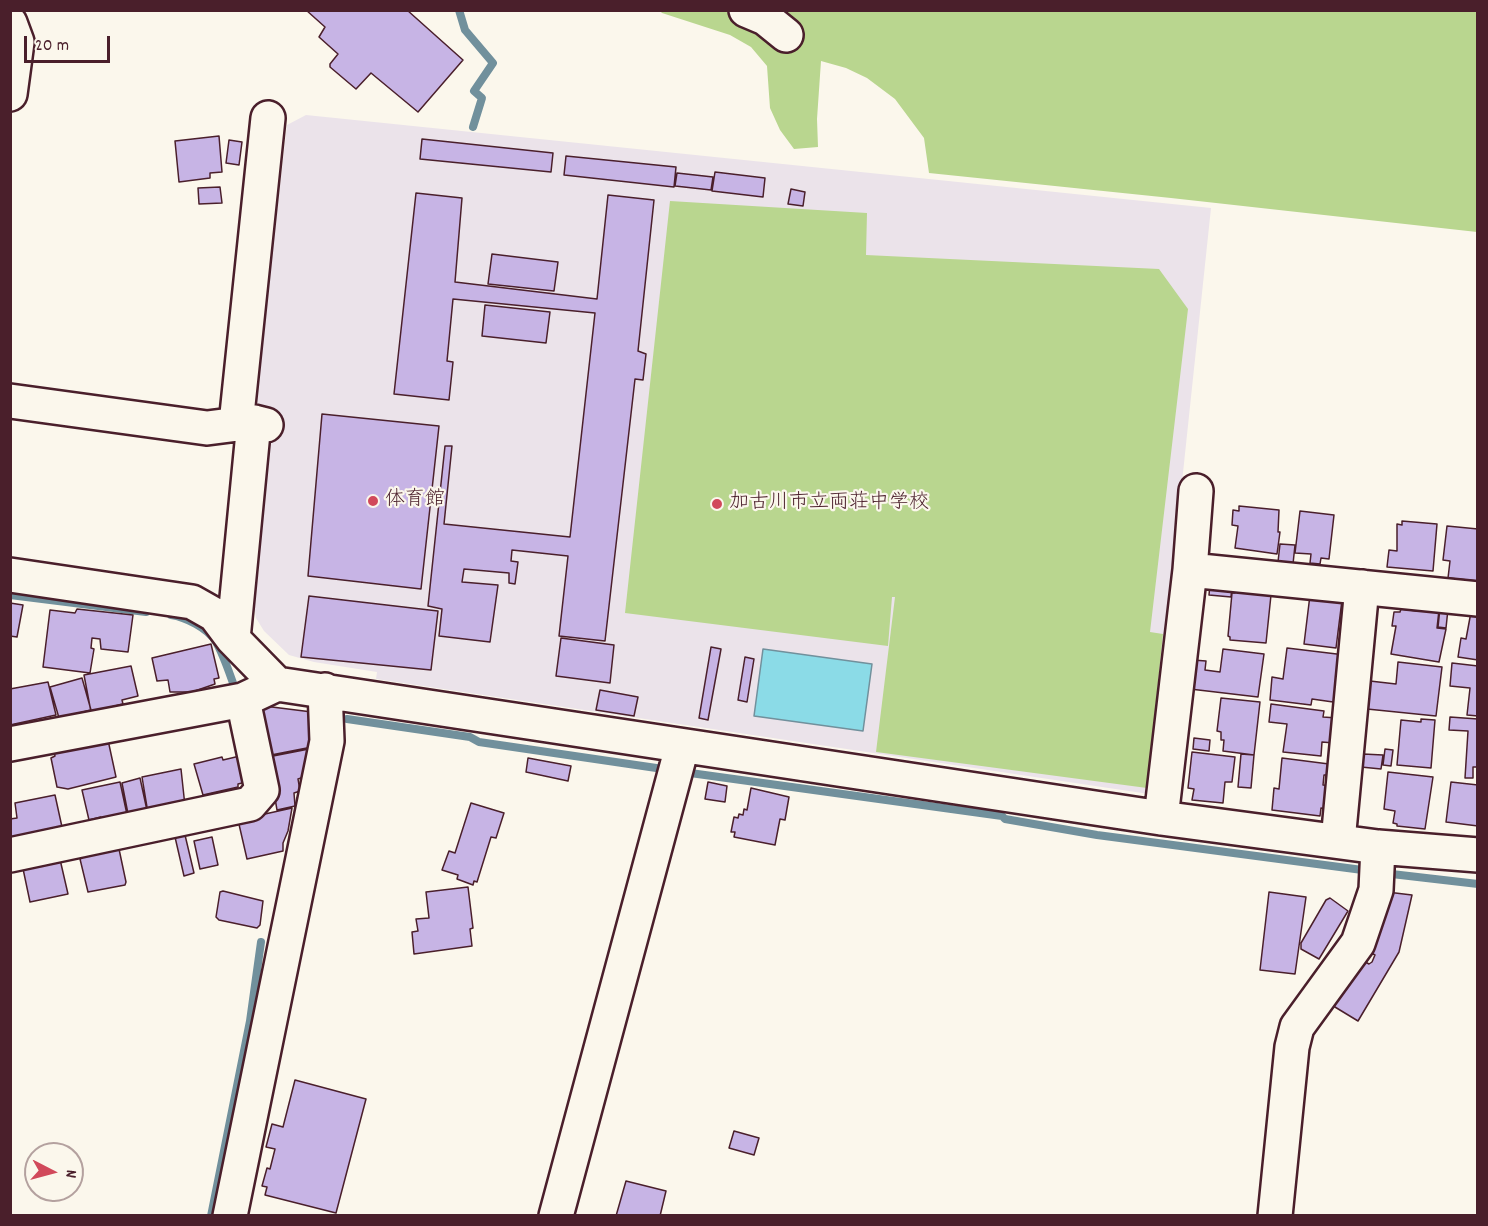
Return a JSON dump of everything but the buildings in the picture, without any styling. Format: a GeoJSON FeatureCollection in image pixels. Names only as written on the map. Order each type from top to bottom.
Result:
{"type":"FeatureCollection","features":[{"type":"Feature","properties":{"kind":"street"},"geometry":{"type":"LineString","coordinates":[[746,10],[765,18],[786,34]]}},
{"type":"Feature","properties":{"kind":"street"},"geometry":{"type":"LineString","coordinates":[[10,23],[17,42],[10,94]]}},
{"type":"Feature","properties":{"kind":"street"},"geometry":{"type":"LineString","coordinates":[[233,639],[252,424],[268,118]]}},
{"type":"Feature","properties":{"kind":"street"},"geometry":{"type":"LineString","coordinates":[[10,401],[207,428],[252,424]]}},
{"type":"Feature","properties":{"kind":"street"},"geometry":{"type":"LineString","coordinates":[[1161,818],[1190,570],[1196,491]]}},
{"type":"Feature","properties":{"kind":"street"},"geometry":{"type":"LineString","coordinates":[[1190,570],[1478,599]]}},
{"type":"Feature","properties":{"kind":"street"},"geometry":{"type":"LineString","coordinates":[[10,575],[192,602],[215,615],[233,639],[277,684]]}},
{"type":"Feature","properties":{"kind":"street"},"geometry":{"type":"LineString","coordinates":[[1338,841],[1362,587]]}},
{"type":"Feature","properties":{"kind":"street"},"geometry":{"type":"LineString","coordinates":[[10,744],[243,700],[277,684],[1161,818],[1378,846],[1478,855]]}},
{"type":"Feature","properties":{"kind":"street"},"geometry":{"type":"LineString","coordinates":[[230,1215],[327,741],[325,690]]}},
{"type":"Feature","properties":{"kind":"street"},"geometry":{"type":"LineString","coordinates":[[10,855],[250,804],[262,790],[243,700]]}},
{"type":"Feature","properties":{"kind":"street"},"geometry":{"type":"LineString","coordinates":[[556,1215],[682,747]]}},
{"type":"Feature","properties":{"kind":"street"},"geometry":{"type":"LineString","coordinates":[[1275,1215],[1292,1047],[1297,1027],[1358,943],[1376,890],[1378,846]]}},
{"type":"Feature","properties":{"kind":"shaded area","name":"加古川市立両荘中学校"},"geometry":{"type":"Polygon","coordinates":[[[306,115],[1211,208],[1149,794],[376,679],[377,672],[314,662],[289,655],[264,631],[256,618],[254,604],[259,569],[249,566],[267,414],[255,400],[287,125],[306,115]]]}},
{"type":"Feature","properties":{"kind":"green space"},"geometry":{"type":"Polygon","coordinates":[[[660,11],[1477,11],[1477,232],[929,173],[924,138],[895,99],[867,78],[846,68],[821,61],[817,119],[818,147],[794,149],[780,130],[770,108],[767,66],[751,47],[730,35],[660,11]]]}},
{"type":"Feature","properties":{"kind":"green space"},"geometry":{"type":"Polygon","coordinates":[[[670,201],[867,213],[866,255],[1159,269],[1188,309],[1150,632],[1163,634],[1147,788],[876,752],[895,597],[892,597],[888,646],[625,613],[670,201]]]}},
{"type":"Feature","properties":{"kind":"water"},"geometry":{"type":"Polygon","coordinates":[[[763,649],[872,664],[863,731],[754,716],[763,649]]]}},
{"type":"Feature","properties":{"kind":"waterway"},"geometry":{"type":"LineString","coordinates":[[459,10],[465,30],[493,63],[474,91],[482,98],[473,127]]}},
{"type":"Feature","properties":{"kind":"waterway"},"geometry":{"type":"LineString","coordinates":[[10,595],[146,612]]}},
{"type":"Feature","properties":{"kind":"waterway"},"geometry":{"type":"LineString","coordinates":[[171,615],[183,618],[208,632],[221,652],[233,683]]}},
{"type":"Feature","properties":{"kind":"waterway"},"geometry":{"type":"LineString","coordinates":[[347,719],[470,737],[479,742],[670,770]]}},
{"type":"Feature","properties":{"kind":"waterway"},"geometry":{"type":"LineString","coordinates":[[683,772],[1002,816],[1005,819],[1097,835],[1370,871]]}},
{"type":"Feature","properties":{"kind":"waterway"},"geometry":{"type":"LineString","coordinates":[[1383,873],[1478,884]]}},
{"type":"Feature","properties":{"kind":"waterway"},"geometry":{"type":"LineString","coordinates":[[211,1216],[250,1021],[261,942]]}},
{"type":"Feature","properties":{"kind":"place","name":"体育館"},"geometry":{"type":"Point","coordinates":[373,501]}},
{"type":"Feature","properties":{"kind":"place","name":"加古川市立両荘中学校"},"geometry":{"type":"Point","coordinates":[717,504]}}]}
